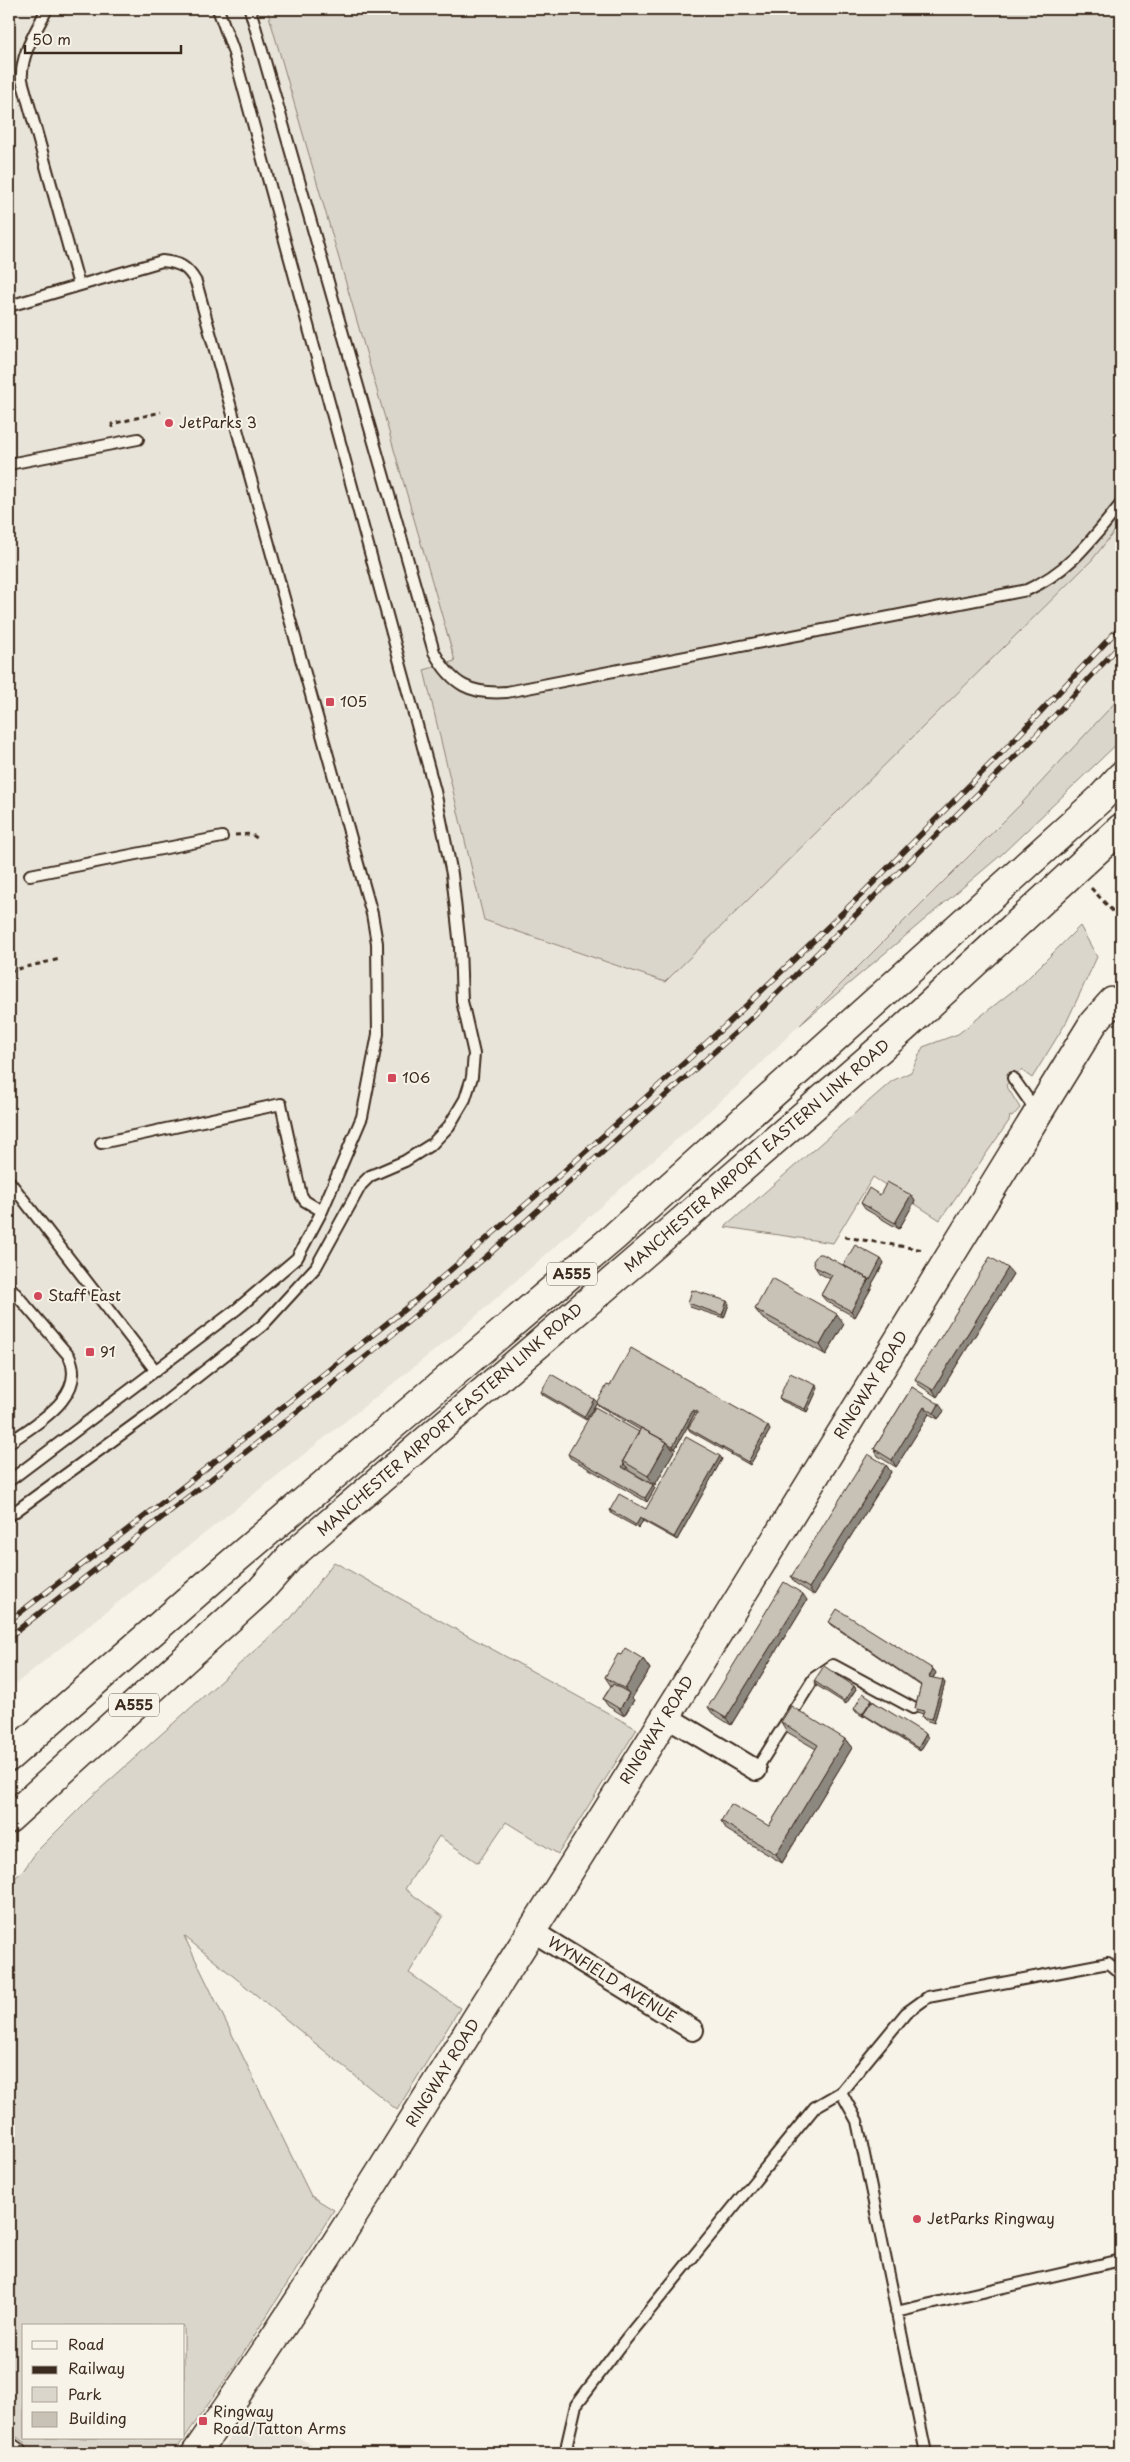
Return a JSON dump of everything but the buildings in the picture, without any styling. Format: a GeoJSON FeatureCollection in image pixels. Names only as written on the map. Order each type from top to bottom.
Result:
{"type":"FeatureCollection","features":[{"type":"Feature","properties":{"kind":"main road","name":"MANCHESTER AIRPORT EASTERN LINK ROAD"},"geometry":{"type":"LineString","coordinates":[[9,1757],[222,1571],[614,1237],[1100,799],[1121,776]]}},
{"type":"Feature","properties":{"kind":"main road","name":"MANCHESTER AIRPORT EASTERN LINK ROAD"},"geometry":{"type":"LineString","coordinates":[[9,1819],[260,1591],[291,1556],[895,1036],[1075,873],[1121,828]]}},
{"type":"Feature","properties":{"kind":"main road","name":"RINGWAY ROAD"},"geometry":{"type":"LineString","coordinates":[[196,2453],[233,2401],[532,1931],[1094,1022],[1116,1003]]}},
{"type":"Feature","properties":{"kind":"street"},"geometry":{"type":"LineString","coordinates":[[666,1716],[756,1770]]}},
{"type":"Feature","properties":{"kind":"street","name":"WYNFIELD AVENUE"},"geometry":{"type":"LineString","coordinates":[[532,1931],[692,2030]]}},
{"type":"Feature","properties":{"kind":"street"},"geometry":{"type":"LineString","coordinates":[[9,2448],[16,2453]]}},
{"type":"Feature","properties":{"kind":"lane"},"geometry":{"type":"LineString","coordinates":[[47,9],[24,56],[21,67],[22,80],[79,285]]}},
{"type":"Feature","properties":{"kind":"lane"},"geometry":{"type":"LineString","coordinates":[[9,1516],[160,1406],[263,1325],[316,1268],[361,1185],[370,1176],[405,1160],[432,1144],[449,1126],[465,1100],[472,1077],[474,1054],[462,1001],[460,947],[452,874],[435,791],[233,50],[218,9]]}},
{"type":"Feature","properties":{"kind":"lane"},"geometry":{"type":"LineString","coordinates":[[250,9],[434,652],[444,671],[459,684],[489,694],[508,692],[1026,590],[1047,581],[1077,557],[1121,504]]}},
{"type":"Feature","properties":{"kind":"lane"},"geometry":{"type":"LineString","coordinates":[[9,306],[162,261],[177,263],[189,269],[196,282],[372,914],[377,943],[378,1034],[362,1117],[322,1211],[296,1258],[237,1309],[9,1481]]}},
{"type":"Feature","properties":{"kind":"lane"},"geometry":{"type":"LineString","coordinates":[[9,464],[138,439]]}},
{"type":"Feature","properties":{"kind":"lane"},"geometry":{"type":"LineString","coordinates":[[30,875],[222,837]]}},
{"type":"Feature","properties":{"kind":"lane"},"geometry":{"type":"LineString","coordinates":[[1013,1078],[1038,1113]]}},
{"type":"Feature","properties":{"kind":"lane"},"geometry":{"type":"LineString","coordinates":[[100,1143],[281,1104],[301,1195],[305,1201],[322,1211]]}},
{"type":"Feature","properties":{"kind":"lane"},"geometry":{"type":"LineString","coordinates":[[9,1181],[156,1371]]}},
{"type":"Feature","properties":{"kind":"lane"},"geometry":{"type":"LineString","coordinates":[[9,1286],[69,1356],[74,1368],[73,1383],[62,1402],[9,1443]]}},
{"type":"Feature","properties":{"kind":"lane"},"geometry":{"type":"LineString","coordinates":[[756,1770],[814,1678],[833,1665],[913,1708]]}},
{"type":"Feature","properties":{"kind":"lane"},"geometry":{"type":"LineString","coordinates":[[569,2453],[567,2444],[576,2404],[626,2339],[815,2107],[841,2092],[906,2013],[928,1997],[1108,1963],[1121,1974]]}},
{"type":"Feature","properties":{"kind":"lane"},"geometry":{"type":"LineString","coordinates":[[841,2092],[857,2121],[926,2453]]}},
{"type":"Feature","properties":{"kind":"lane"},"geometry":{"type":"LineString","coordinates":[[896,2312],[1121,2260]]}},
{"type":"Feature","properties":{"kind":"path"},"geometry":{"type":"LineString","coordinates":[[151,414],[161,412]]}},
{"type":"Feature","properties":{"kind":"path"},"geometry":{"type":"LineString","coordinates":[[242,835],[250,834],[258,839]]}},
{"type":"Feature","properties":{"kind":"path"},"geometry":{"type":"LineString","coordinates":[[1087,885],[1121,920]]}},
{"type":"Feature","properties":{"kind":"path"},"geometry":{"type":"LineString","coordinates":[[9,971],[60,959]]}},
{"type":"Feature","properties":{"kind":"path"},"geometry":{"type":"LineString","coordinates":[[845,1237],[924,1250]]}},
{"type":"Feature","properties":{"kind":"shaded area"},"geometry":{"type":"Polygon","coordinates":[[[9,9],[1121,9],[1092,558],[1121,525],[1121,696],[1021,804],[741,1083],[459,1331],[9,1689],[9,9]]]}},
{"type":"Feature","properties":{"kind":"shaded area"},"geometry":{"type":"Polygon","coordinates":[[[248,2407],[325,2453],[221,2453],[248,2407]]]}},
{"type":"Feature","properties":{"kind":"green space"},"geometry":{"type":"Polygon","coordinates":[[[267,9],[1121,9],[1121,523],[1092,560],[665,982],[484,920],[424,670],[455,661],[267,9]]]}},
{"type":"Feature","properties":{"kind":"green space"},"geometry":{"type":"Polygon","coordinates":[[[1121,696],[1121,740],[1001,855],[800,1025],[1021,804],[1121,696]]]}},
{"type":"Feature","properties":{"kind":"green space"},"geometry":{"type":"Polygon","coordinates":[[[1080,926],[1097,957],[1067,1021],[1032,1078],[1021,1070],[1006,1085],[1020,1108],[1012,1117],[1010,1116],[1009,1121],[940,1220],[873,1177],[833,1243],[725,1227],[892,1081],[911,1072],[923,1047],[958,1034],[1024,982],[1080,926]]]}},
{"type":"Feature","properties":{"kind":"green space"},"geometry":{"type":"Polygon","coordinates":[[[334,1562],[637,1729],[558,1854],[506,1822],[478,1863],[439,1836],[405,1889],[443,1917],[409,1973],[460,2008],[397,2110],[184,1936],[311,2196],[334,2210],[235,2366],[185,2437],[185,2324],[22,2324],[22,2440],[183,2440],[174,2453],[38,2453],[9,2431],[9,1883],[23,1871],[37,1851],[90,1798],[291,1618],[334,1562]]]}},
{"type":"Feature","properties":{"kind":"railway"},"geometry":{"type":"LineString","coordinates":[[9,1621],[184,1486],[416,1300],[554,1180],[724,1027],[862,894],[1013,741],[1121,626]]}},
{"type":"Feature","properties":{"kind":"railway"},"geometry":{"type":"LineString","coordinates":[[9,1637],[339,1379],[487,1256],[753,1017],[1033,739],[1121,644]]}},
{"type":"Feature","properties":{"kind":"place","name":"JetParks 3"},"geometry":{"type":"Point","coordinates":[169,423]}},
{"type":"Feature","properties":{"kind":"place","name":"105"},"geometry":{"type":"Point","coordinates":[330,702]}},
{"type":"Feature","properties":{"kind":"place","name":"106"},"geometry":{"type":"Point","coordinates":[392,1078]}},
{"type":"Feature","properties":{"kind":"place","name":"Staff East"},"geometry":{"type":"Point","coordinates":[38,1296]}},
{"type":"Feature","properties":{"kind":"place","name":"91"},"geometry":{"type":"Point","coordinates":[90,1352]}},
{"type":"Feature","properties":{"kind":"place","name":"JetParks Ringway"},"geometry":{"type":"Point","coordinates":[917,2219]}},
{"type":"Feature","properties":{"kind":"place","name":"Ringway Road/Tatton Arms"},"geometry":{"type":"Point","coordinates":[203,2421]}}]}
